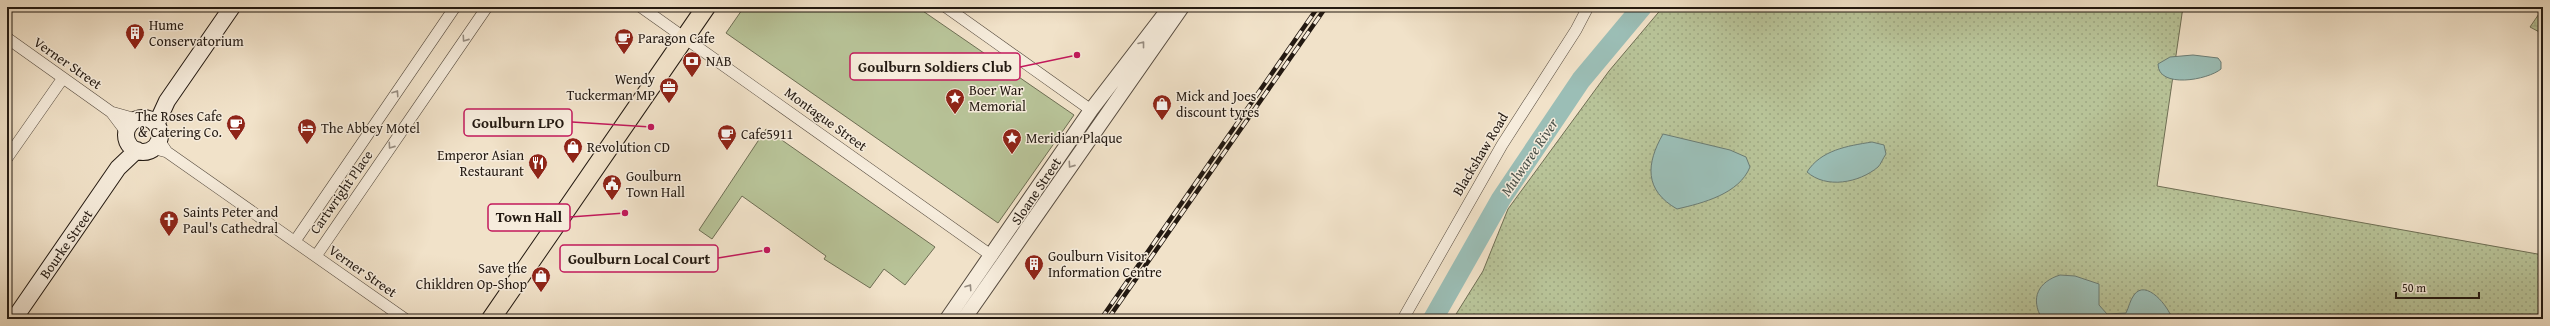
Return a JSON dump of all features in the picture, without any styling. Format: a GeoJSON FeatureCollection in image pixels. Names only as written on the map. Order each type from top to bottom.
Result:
{"type":"FeatureCollection","features":[{"type":"Feature","properties":{"kind":"main road","name":"Bourke Street"},"geometry":{"type":"LineString","coordinates":[[14,319],[118,168],[145,136],[166,101],[232,7]]}},
{"type":"Feature","properties":{"kind":"main road"},"geometry":{"type":"LineString","coordinates":[[491,319],[680,35],[694,7]]}},
{"type":"Feature","properties":{"kind":"main road"},"geometry":{"type":"LineString","coordinates":[[482,319],[680,35],[706,7]]}},
{"type":"Feature","properties":{"kind":"street","name":"Cartwright Place"},"geometry":{"type":"LineString","coordinates":[[296,241],[455,7]]}},
{"type":"Feature","properties":{"kind":"street","name":"Cartwright Place"},"geometry":{"type":"LineString","coordinates":[[316,256],[487,7]]}},
{"type":"Feature","properties":{"kind":"street","name":"Montague Street"},"geometry":{"type":"LineString","coordinates":[[641,7],[992,256]]}},
{"type":"Feature","properties":{"kind":"street"},"geometry":{"type":"LineString","coordinates":[[946,7],[1091,110],[1096,109],[1109,101],[1130,70],[1147,56]]}},
{"type":"Feature","properties":{"kind":"street","name":"Sloane Street"},"geometry":{"type":"LineString","coordinates":[[948,319],[1091,110],[1170,7]]}},
{"type":"Feature","properties":{"kind":"street","name":"Sloane Street"},"geometry":{"type":"LineString","coordinates":[[965,318],[1182,7]]}},
{"type":"Feature","properties":{"kind":"street","name":"Blackshaw Road"},"geometry":{"type":"LineString","coordinates":[[1403,319],[1498,152],[1576,30],[1588,7]]}},
{"type":"Feature","properties":{"kind":"street","name":"Verner Street"},"geometry":{"type":"LineString","coordinates":[[7,38],[405,319]]}},
{"type":"Feature","properties":{"kind":"street"},"geometry":{"type":"LineString","coordinates":[[7,158],[63,78]]}},
{"type":"Feature","properties":{"kind":"street","name":"Verner Street"},"geometry":{"type":"LineString","coordinates":[[112,112],[145,136]]}},
{"type":"Feature","properties":{"kind":"street"},"geometry":{"type":"LineString","coordinates":[[992,256],[1001,254],[1030,214],[1044,203]]}},
{"type":"Feature","properties":{"kind":"street"},"geometry":{"type":"LineString","coordinates":[[965,318],[983,303]]}},
{"type":"Feature","properties":{"kind":"green space"},"geometry":{"type":"Polygon","coordinates":[[[744,7],[917,7],[1074,115],[998,223],[726,33],[744,7]]]}},
{"type":"Feature","properties":{"kind":"green space"},"geometry":{"type":"Polygon","coordinates":[[[1663,7],[2183,7],[2157,186],[2543,255],[2543,319],[1453,319],[1483,271],[1508,209],[1609,71],[1663,7]]]}},
{"type":"Feature","properties":{"kind":"green space"},"geometry":{"type":"Polygon","coordinates":[[[2543,8],[2543,34],[2530,27],[2543,8]]]}},
{"type":"Feature","properties":{"kind":"green space"},"geometry":{"type":"Polygon","coordinates":[[[766,129],[935,247],[905,285],[884,269],[870,288],[824,259],[826,256],[742,196],[712,239],[699,230],[766,129]]]}},
{"type":"Feature","properties":{"kind":"water"},"geometry":{"type":"Polygon","coordinates":[[[2193,55],[2218,58],[2221,62],[2221,69],[2206,76],[2185,80],[2166,77],[2160,72],[2158,64],[2170,57],[2193,55]]]}},
{"type":"Feature","properties":{"kind":"water"},"geometry":{"type":"Polygon","coordinates":[[[1663,134],[1730,150],[1746,157],[1750,167],[1738,184],[1729,191],[1698,204],[1677,209],[1666,202],[1658,193],[1651,176],[1653,156],[1663,134]]]}},
{"type":"Feature","properties":{"kind":"water"},"geometry":{"type":"Polygon","coordinates":[[[1872,142],[1884,145],[1886,154],[1878,167],[1862,177],[1842,182],[1833,182],[1823,181],[1807,172],[1820,159],[1835,150],[1872,142]]]}},
{"type":"Feature","properties":{"kind":"water"},"geometry":{"type":"Polygon","coordinates":[[[2060,275],[2075,276],[2099,284],[2099,305],[2107,314],[2126,313],[2134,295],[2139,291],[2145,290],[2151,292],[2162,302],[2172,319],[2042,319],[2038,311],[2038,292],[2041,286],[2046,282],[2060,275]]]}},
{"type":"Feature","properties":{"kind":"waterway","name":"Mulwaree River"},"geometry":{"type":"LineString","coordinates":[[1433,319],[1501,199],[1581,80],[1642,7]]}},
{"type":"Feature","properties":{"kind":"railway"},"geometry":{"type":"LineString","coordinates":[[1101,319],[1318,7]]}},
{"type":"Feature","properties":{"kind":"railway"},"geometry":{"type":"LineString","coordinates":[[1108,319],[1326,7]]}},
{"type":"Feature","properties":{"kind":"place","name":"Hume Conservatorium"},"geometry":{"type":"Point","coordinates":[135,50]}},
{"type":"Feature","properties":{"kind":"place","name":"Paragon Cafe"},"geometry":{"type":"Point","coordinates":[624,55]}},
{"type":"Feature","properties":{"kind":"place","name":"Goulburn Soldiers Club"},"geometry":{"type":"Point","coordinates":[1077,55]}},
{"type":"Feature","properties":{"kind":"place","name":"NAB"},"geometry":{"type":"Point","coordinates":[692,78]}},
{"type":"Feature","properties":{"kind":"place","name":"Wendy Tuckerman MP"},"geometry":{"type":"Point","coordinates":[669,104]}},
{"type":"Feature","properties":{"kind":"place","name":"Boer War Memorial"},"geometry":{"type":"Point","coordinates":[955,115]}},
{"type":"Feature","properties":{"kind":"place","name":"Mick and Joes discount tyres"},"geometry":{"type":"Point","coordinates":[1162,121]}},
{"type":"Feature","properties":{"kind":"place","name":"Goulburn LPO"},"geometry":{"type":"Point","coordinates":[651,127]}},
{"type":"Feature","properties":{"kind":"place","name":"The Roses Cafe & Catering Co."},"geometry":{"type":"Point","coordinates":[236,141]}},
{"type":"Feature","properties":{"kind":"place","name":"The Abbey Motel"},"geometry":{"type":"Point","coordinates":[307,145]}},
{"type":"Feature","properties":{"kind":"place","name":"Cafe5911"},"geometry":{"type":"Point","coordinates":[727,151]}},
{"type":"Feature","properties":{"kind":"place","name":"Meridian Plaque"},"geometry":{"type":"Point","coordinates":[1012,155]}},
{"type":"Feature","properties":{"kind":"place","name":"Revolution CD"},"geometry":{"type":"Point","coordinates":[573,164]}},
{"type":"Feature","properties":{"kind":"place","name":"Emperor Asian Restaurant"},"geometry":{"type":"Point","coordinates":[538,180]}},
{"type":"Feature","properties":{"kind":"place","name":"Goulburn Town Hall"},"geometry":{"type":"Point","coordinates":[612,201]}},
{"type":"Feature","properties":{"kind":"place","name":"Town Hall"},"geometry":{"type":"Point","coordinates":[625,213]}},
{"type":"Feature","properties":{"kind":"place","name":"Saints Peter and Paul's Cathedral"},"geometry":{"type":"Point","coordinates":[169,237]}},
{"type":"Feature","properties":{"kind":"place","name":"Goulburn Local Court"},"geometry":{"type":"Point","coordinates":[767,250]}},
{"type":"Feature","properties":{"kind":"place","name":"Goulburn Visitor Information Centre"},"geometry":{"type":"Point","coordinates":[1034,281]}},
{"type":"Feature","properties":{"kind":"place","name":"Save the Chikldren Op-Shop"},"geometry":{"type":"Point","coordinates":[541,293]}}]}
